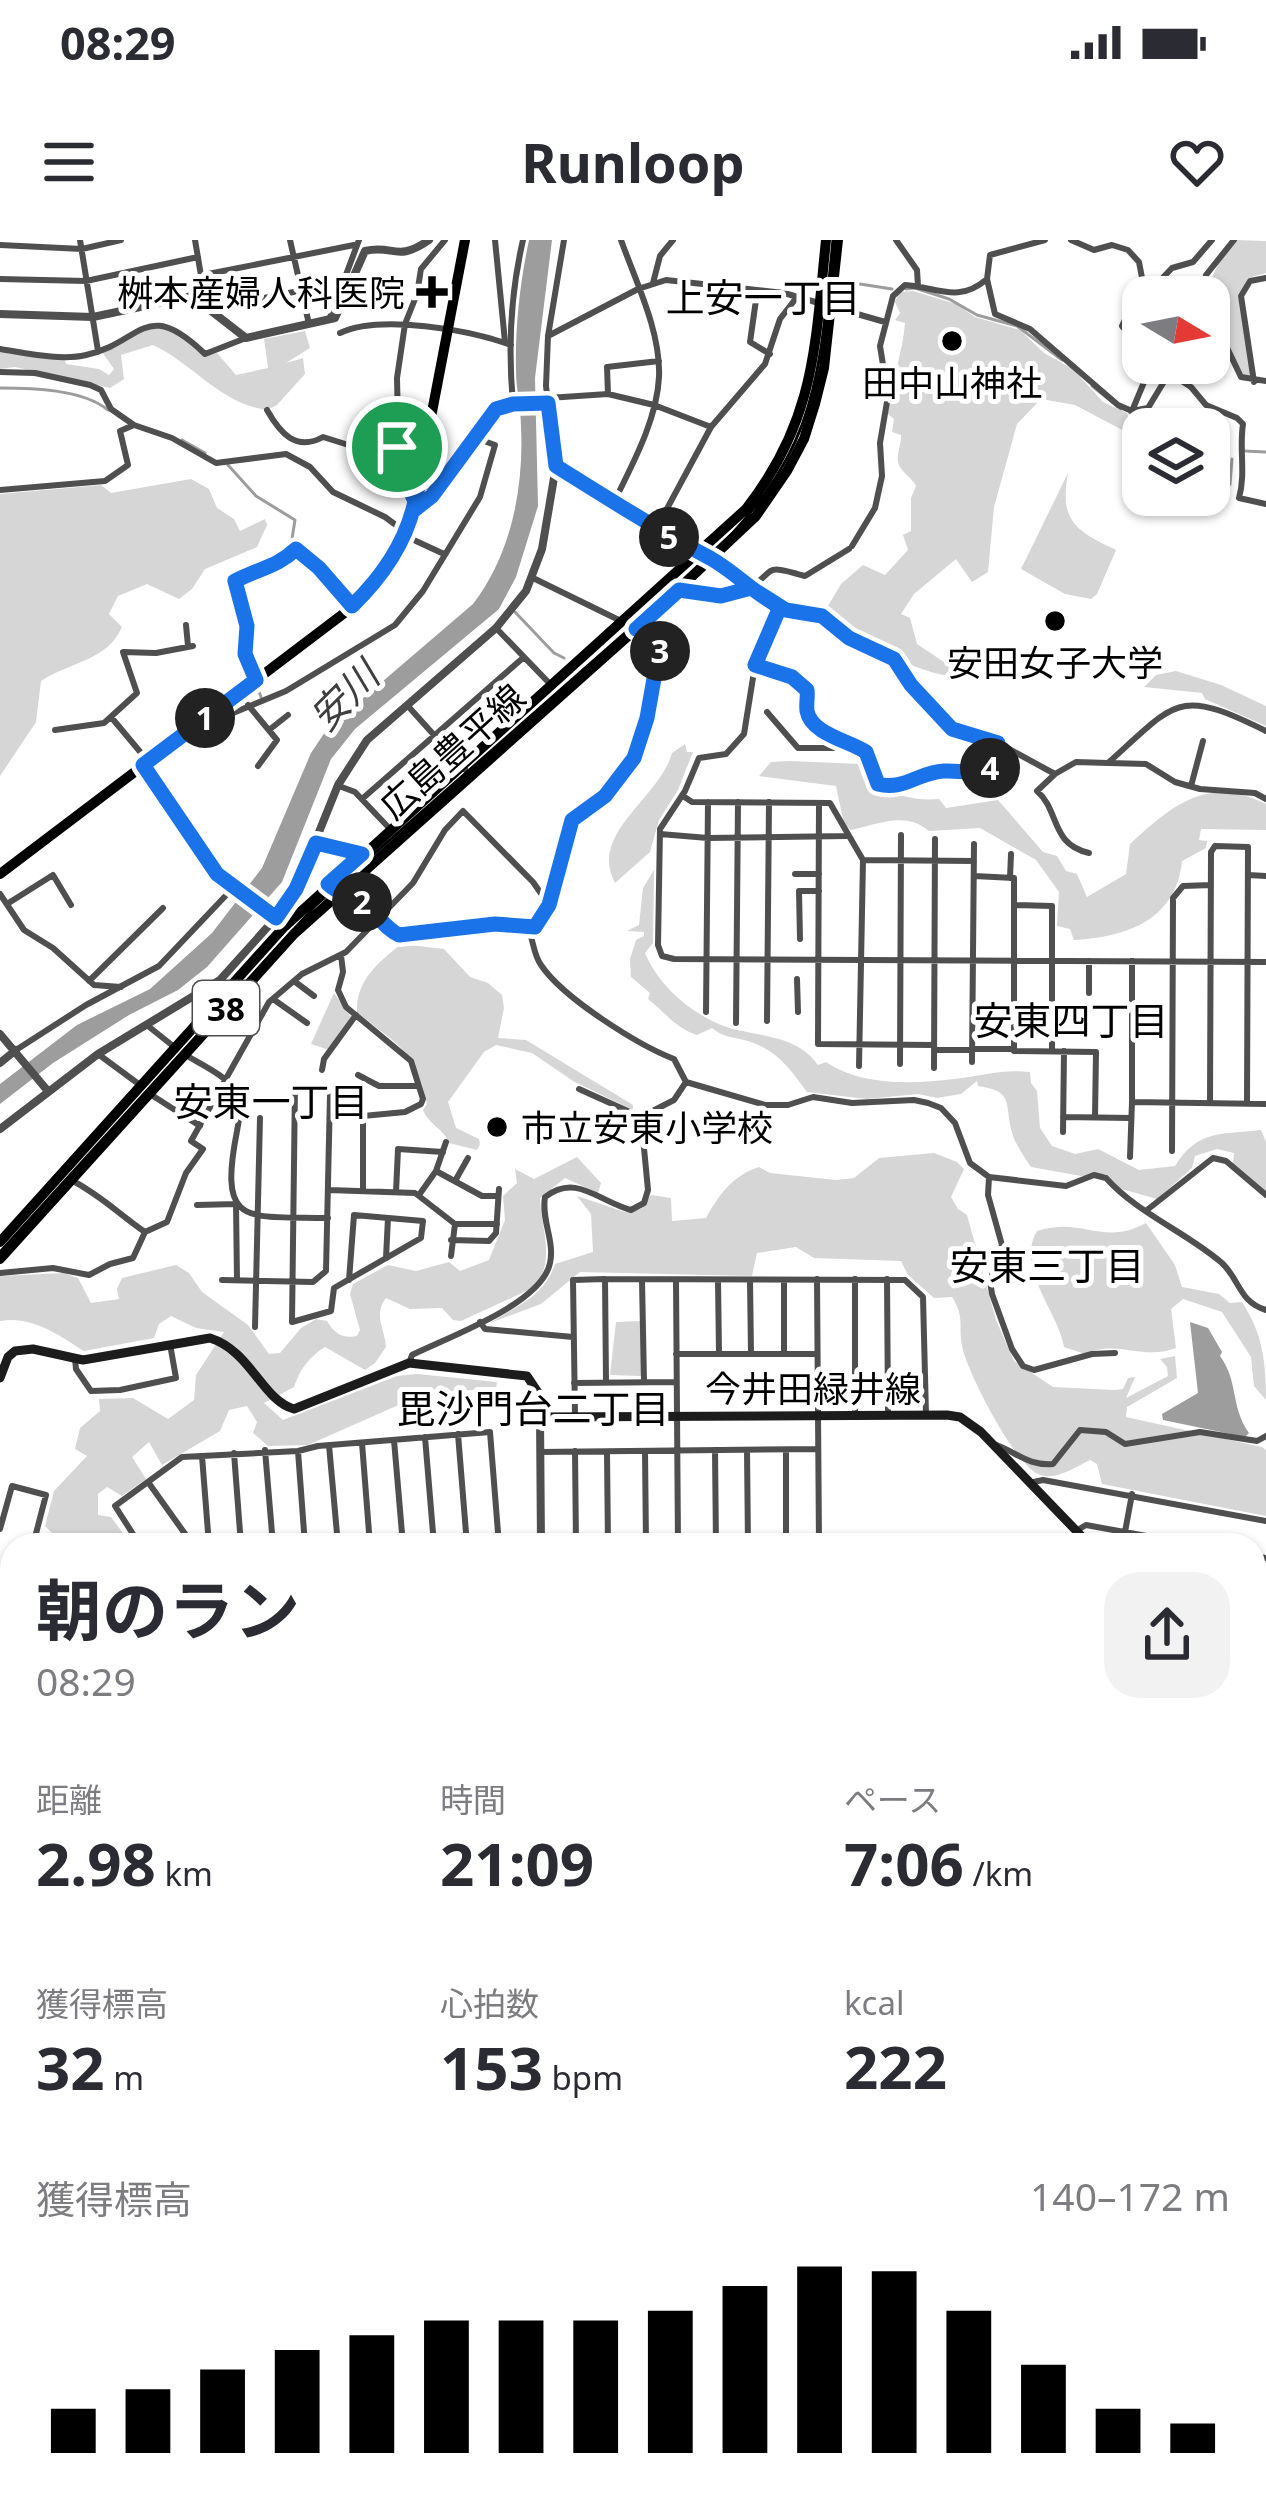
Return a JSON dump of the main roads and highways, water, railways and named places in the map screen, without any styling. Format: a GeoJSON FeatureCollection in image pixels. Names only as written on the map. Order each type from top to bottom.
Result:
{"type":"FeatureCollection","features":[{"type":"Feature","properties":{"kind":"main road"},"geometry":{"type":"LineString","coordinates":[[0,874],[352,606],[386,569],[414,506],[465,240]]}},
{"type":"Feature","properties":{"kind":"main road","name":"広島豊平線"},"geometry":{"type":"LineString","coordinates":[[825,305],[826,240]]}},
{"type":"Feature","properties":{"kind":"main road","name":"広島豊平線"},"geometry":{"type":"LineString","coordinates":[[0,1242],[362,854],[679,590],[754,500],[794,435],[838,240]]}},
{"type":"Feature","properties":{"kind":"main road","name":"広島豊平線"},"geometry":{"type":"LineString","coordinates":[[333,888],[622,622],[706,556]]}},
{"type":"Feature","properties":{"kind":"main road","name":"広島豊平線"},"geometry":{"type":"LineString","coordinates":[[0,1259],[145,1089]]}},
{"type":"Feature","properties":{"kind":"main road","name":"今井田緑井線"},"geometry":{"type":"LineString","coordinates":[[0,1378],[15,1351],[33,1349],[75,1359],[201,1338],[221,1341],[257,1371],[281,1405],[294,1409],[409,1364],[527,1376],[541,1397],[540,1417],[926,1414],[960,1418],[1078,1533]]}},
{"type":"Feature","properties":{"kind":"waterway"},"geometry":{"type":"LineString","coordinates":[[837,295],[860,284],[892,289]]}},
{"type":"Feature","properties":{"kind":"waterway"},"geometry":{"type":"LineString","coordinates":[[906,289],[949,299],[977,315],[1017,326],[1062,360]]}},
{"type":"Feature","properties":{"kind":"waterway"},"geometry":{"type":"LineString","coordinates":[[1092,386],[1121,409]]}},
{"type":"Feature","properties":{"kind":"waterway"},"geometry":{"type":"LineString","coordinates":[[0,388],[71,394],[108,410]]}},
{"type":"Feature","properties":{"kind":"waterway"},"geometry":{"type":"LineString","coordinates":[[182,440],[205,453]]}},
{"type":"Feature","properties":{"kind":"waterway"},"geometry":{"type":"LineString","coordinates":[[1244,451],[1266,452]]}},
{"type":"Feature","properties":{"kind":"waterway"},"geometry":{"type":"LineString","coordinates":[[1230,484],[1232,459]]}},
{"type":"Feature","properties":{"kind":"waterway"},"geometry":{"type":"LineString","coordinates":[[228,465],[256,496],[295,520],[291,545]]}},
{"type":"Feature","properties":{"kind":"waterway"},"geometry":{"type":"LineString","coordinates":[[248,618],[240,589],[272,575]]}},
{"type":"Feature","properties":{"kind":"waterway"},"geometry":{"type":"LineString","coordinates":[[515,612],[564,658]]}},
{"type":"Feature","properties":{"kind":"waterway"},"geometry":{"type":"LineString","coordinates":[[258,689],[261,697]]}},
{"type":"Feature","properties":{"kind":"tram line"},"geometry":{"type":"LineString","coordinates":[[0,1252],[316,905],[700,567],[738,527],[768,490],[804,418],[822,340],[833,240]]}},
{"type":"Feature","properties":{"kind":"place","name":"桝本産婦人科医院"},"geometry":{"type":"Point","coordinates":[432,292]}},
{"type":"Feature","properties":{"kind":"place","name":"田中山神社"},"geometry":{"type":"Point","coordinates":[952,341]}},
{"type":"Feature","properties":{"kind":"place","name":"安田女子大学"},"geometry":{"type":"Point","coordinates":[1055,621]}},
{"type":"Feature","properties":{"kind":"place","name":"市立安東小学校"},"geometry":{"type":"Point","coordinates":[497,1127]}},
{"type":"Feature","properties":{"kind":"district","name":"上安一丁目"},"geometry":{"type":"Point","coordinates":[763,296]}},
{"type":"Feature","properties":{"kind":"district","name":"安東四丁目"},"geometry":{"type":"Point","coordinates":[1071,1019]}},
{"type":"Feature","properties":{"kind":"district","name":"安東一丁目"},"geometry":{"type":"Point","coordinates":[271,1100]}},
{"type":"Feature","properties":{"kind":"district","name":"安東三丁目"},"geometry":{"type":"Point","coordinates":[1047,1264]}},
{"type":"Feature","properties":{"kind":"district","name":"毘沙門台二丁目"},"geometry":{"type":"Point","coordinates":[533,1407]}},
{"type":"Feature","properties":{"kind":"water label","name":"安川"},"geometry":{"type":"Point","coordinates":[343,695]}}]}
